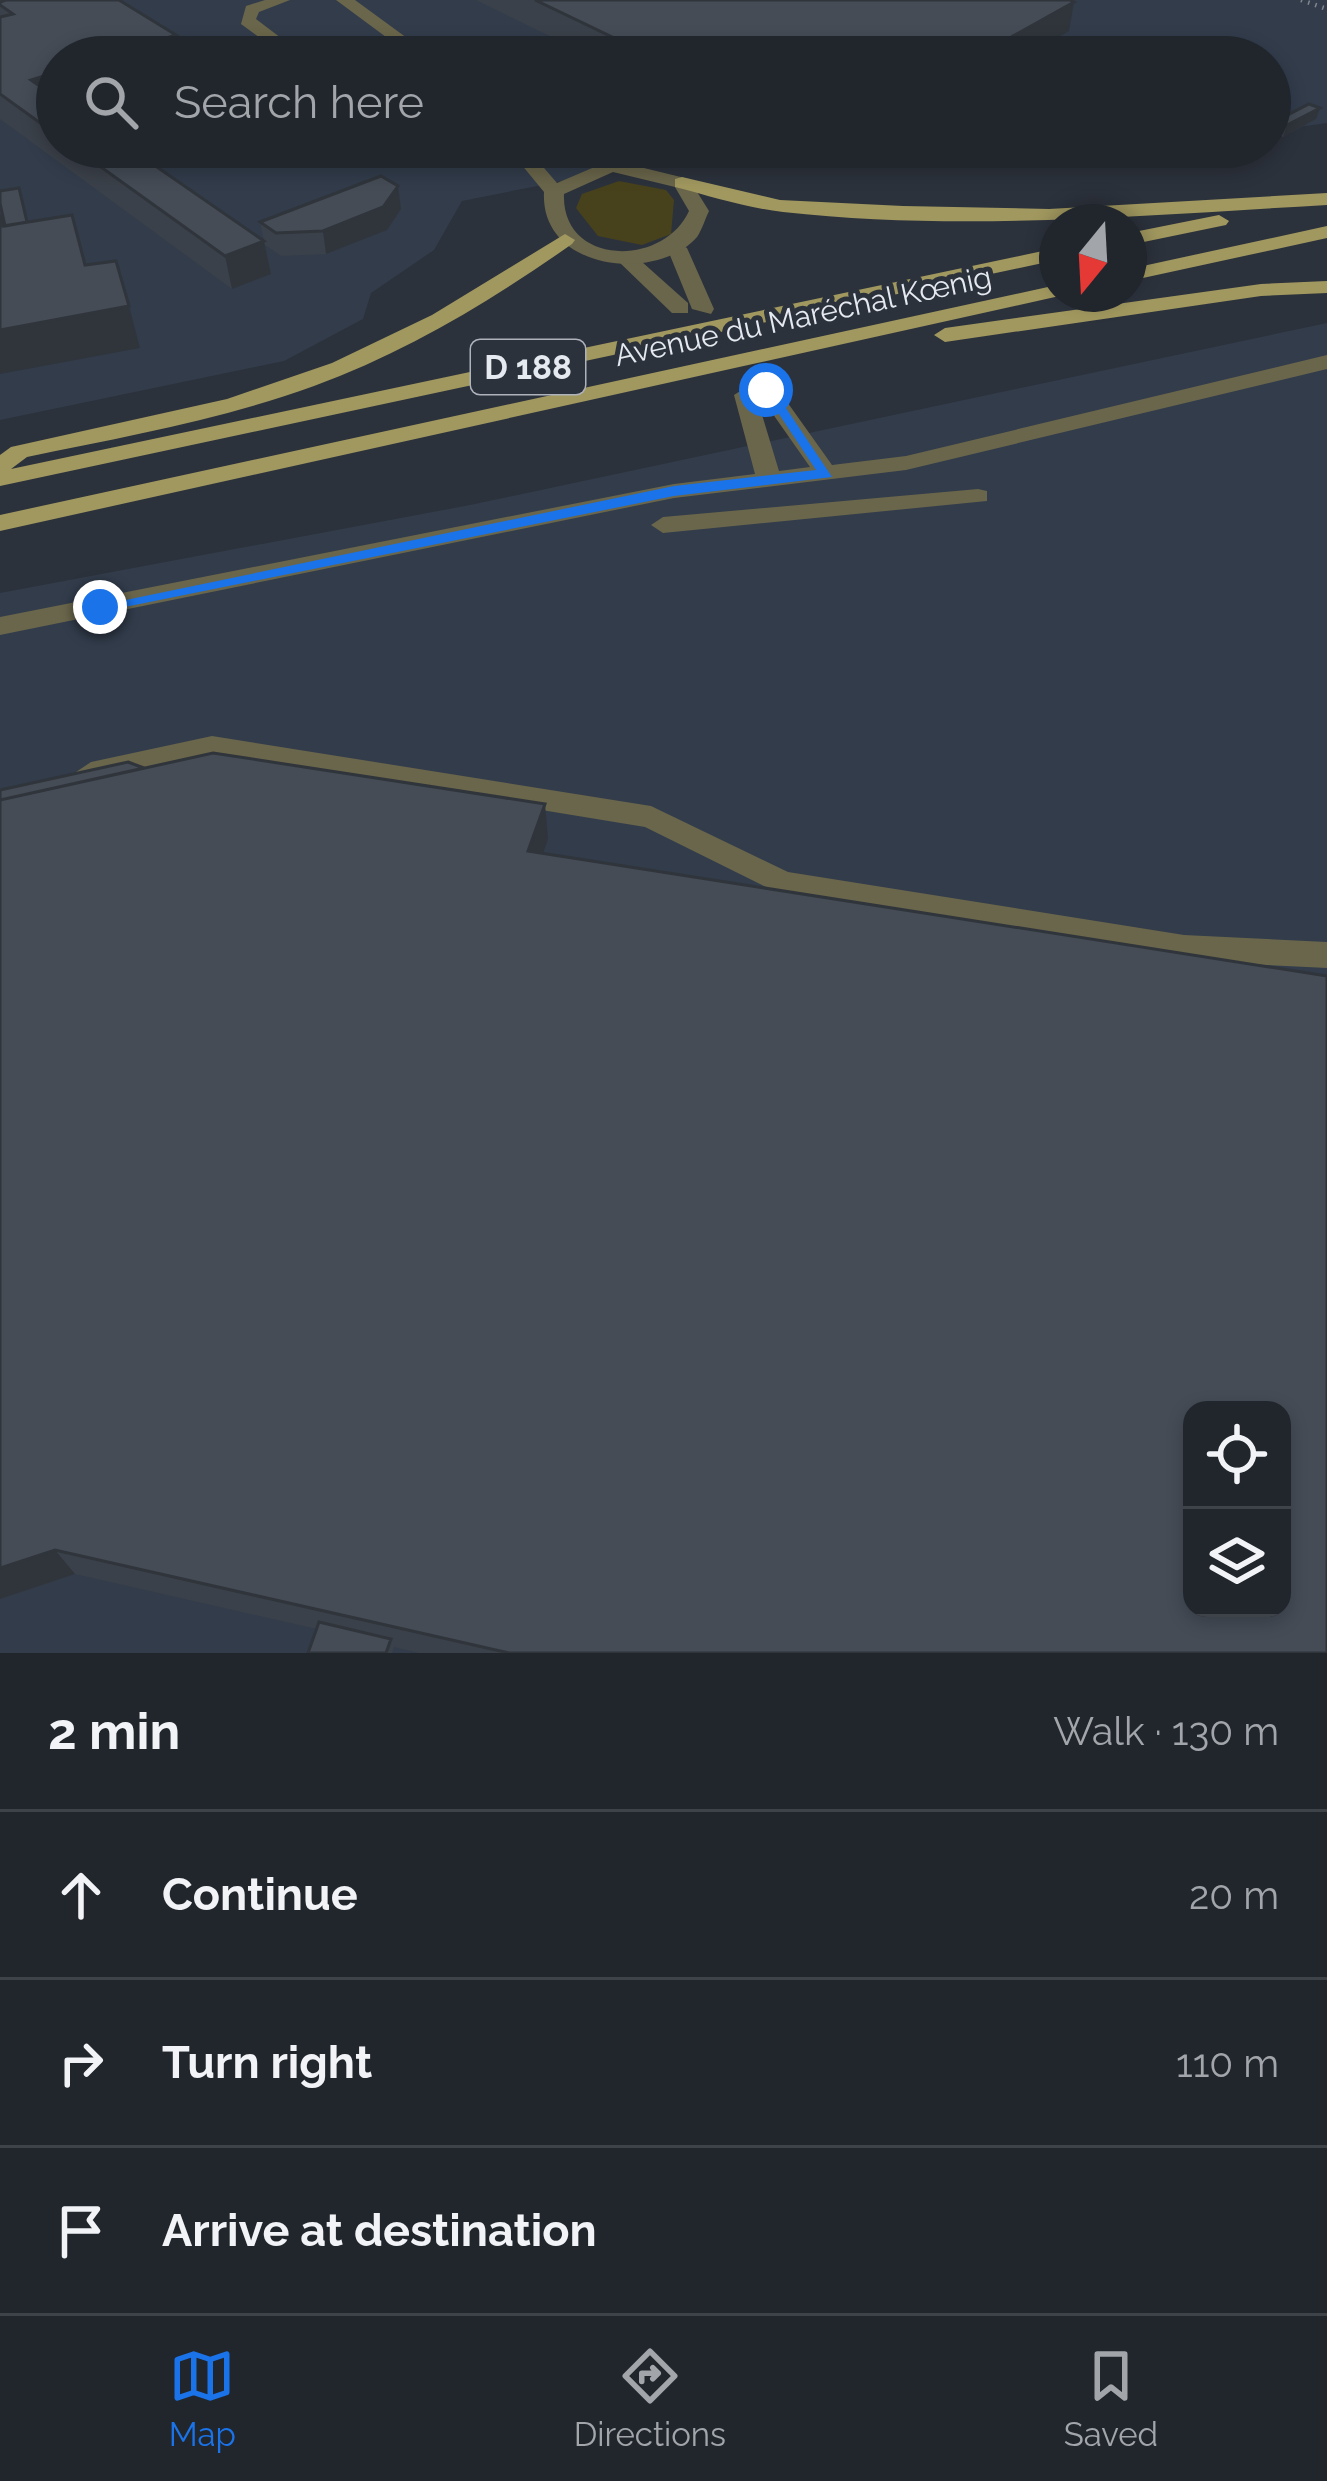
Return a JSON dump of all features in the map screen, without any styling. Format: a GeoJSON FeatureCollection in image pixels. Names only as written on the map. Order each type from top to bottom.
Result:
{"type":"FeatureCollection","features":[{"type":"Feature","properties":{"kind":"main road"},"geometry":{"type":"LineString","coordinates":[[682,183],[780,206],[945,213],[1148,212],[1241,200],[1326,199]]}},
{"type":"Feature","properties":{"kind":"main road"},"geometry":{"type":"LineString","coordinates":[[1147,235],[1326,199]]}},
{"type":"Feature","properties":{"kind":"main road"},"geometry":{"type":"LineString","coordinates":[[1147,271],[1327,232]]}},
{"type":"Feature","properties":{"kind":"main road"},"geometry":{"type":"LineString","coordinates":[[0,466],[19,452],[223,407],[304,382],[376,353],[448,314],[565,240]]}},
{"type":"Feature","properties":{"kind":"main road","name":"Avenue du Maréchal Kœnig"},"geometry":{"type":"LineString","coordinates":[[0,479],[1039,258]]}},
{"type":"Feature","properties":{"kind":"main road"},"geometry":{"type":"LineString","coordinates":[[880,329],[935,337],[1261,290],[1327,287]]}},
{"type":"Feature","properties":{"kind":"main road","name":"Avenue du Maréchal Kœnig"},"geometry":{"type":"LineString","coordinates":[[0,523],[1039,295]]}},
{"type":"Feature","properties":{"kind":"street"},"geometry":{"type":"LineString","coordinates":[[99,0],[159,36]]}},
{"type":"Feature","properties":{"kind":"street"},"geometry":{"type":"LineString","coordinates":[[269,36],[247,20],[245,4],[283,0]]}},
{"type":"Feature","properties":{"kind":"street"},"geometry":{"type":"LineString","coordinates":[[344,0],[394,36]]}},
{"type":"Feature","properties":{"kind":"street"},"geometry":{"type":"LineString","coordinates":[[534,168],[554,191]]}},
{"type":"Feature","properties":{"kind":"street"},"geometry":{"type":"LineString","coordinates":[[592,168],[554,191],[548,209],[553,227],[565,240],[625,256],[692,309],[676,248]]}},
{"type":"Feature","properties":{"kind":"street"},"geometry":{"type":"LineString","coordinates":[[625,256],[676,248],[697,227],[699,211],[682,183],[628,168]]}},
{"type":"Feature","properties":{"kind":"street"},"geometry":{"type":"LineString","coordinates":[[0,626],[674,491],[906,463],[1327,362]]}},
{"type":"Feature","properties":{"kind":"street"},"geometry":{"type":"LineString","coordinates":[[770,480],[756,393],[826,473]]}},
{"type":"Feature","properties":{"kind":"street"},"geometry":{"type":"LineString","coordinates":[[663,525],[978,496]]}},
{"type":"Feature","properties":{"kind":"street"},"geometry":{"type":"LineString","coordinates":[[65,778],[212,746],[651,817],[782,884],[1184,948],[1327,955]]}},
{"type":"Feature","properties":{"kind":"path"},"geometry":{"type":"LineString","coordinates":[[1301,0],[1327,9]]}},
{"type":"Feature","properties":{"kind":"shaded area"},"geometry":{"type":"Polygon","coordinates":[[[0,0],[1327,0],[1327,123],[1291,128],[1291,36],[36,36],[36,168],[628,168],[462,201],[434,250],[371,293],[363,319],[284,361],[0,420],[0,0]]]}},
{"type":"Feature","properties":{"kind":"shaded area"},"geometry":{"type":"Polygon","coordinates":[[[619,181],[666,190],[674,200],[671,234],[642,245],[598,236],[576,208],[582,194],[619,181]]]}},
{"type":"Feature","properties":{"kind":"shaded area"},"geometry":{"type":"Polygon","coordinates":[[[1327,323],[1327,1653],[0,1653],[0,593],[470,505],[1327,323]]]}},
{"type":"Feature","properties":{"kind":"building"},"geometry":{"type":"Polygon","coordinates":[[[119,0],[176,35],[36,36],[36,78],[31,80],[36,83],[36,120],[0,94],[0,17],[13,14],[0,2],[119,0]]]}},
{"type":"Feature","properties":{"kind":"building"},"geometry":{"type":"Polygon","coordinates":[[[535,0],[1074,2],[1013,36],[610,36],[535,0]]]}},
{"type":"Feature","properties":{"kind":"building"},"geometry":{"type":"Polygon","coordinates":[[[1309,104],[1320,108],[1291,123],[1291,113],[1309,104]]]}},
{"type":"Feature","properties":{"kind":"building"},"geometry":{"type":"Polygon","coordinates":[[[102,168],[158,168],[264,241],[225,256],[102,168]]]}},
{"type":"Feature","properties":{"kind":"building"},"geometry":{"type":"Polygon","coordinates":[[[381,176],[398,186],[383,207],[323,231],[276,233],[260,222],[381,176]]]}},
{"type":"Feature","properties":{"kind":"building"},"geometry":{"type":"Polygon","coordinates":[[[19,188],[27,222],[5,226],[0,191],[19,188]]]}},
{"type":"Feature","properties":{"kind":"building"},"geometry":{"type":"Polygon","coordinates":[[[0,215],[3,226],[72,215],[85,265],[116,261],[129,306],[0,330],[0,215]]]}},
{"type":"Feature","properties":{"kind":"building"},"geometry":{"type":"Polygon","coordinates":[[[213,753],[545,804],[528,851],[1327,976],[1327,1653],[509,1653],[55,1550],[0,1568],[0,800],[213,753]]]}},
{"type":"Feature","properties":{"kind":"building"},"geometry":{"type":"Polygon","coordinates":[[[128,762],[144,768],[0,800],[0,790],[128,762]]]}},
{"type":"Feature","properties":{"kind":"building"},"geometry":{"type":"Polygon","coordinates":[[[319,1622],[391,1639],[386,1653],[308,1653],[319,1622]]]}},
{"type":"Feature","properties":{"kind":"route"},"geometry":{"type":"LineString","coordinates":[[100,607],[674,491],[826,473],[766,390]]}}]}
